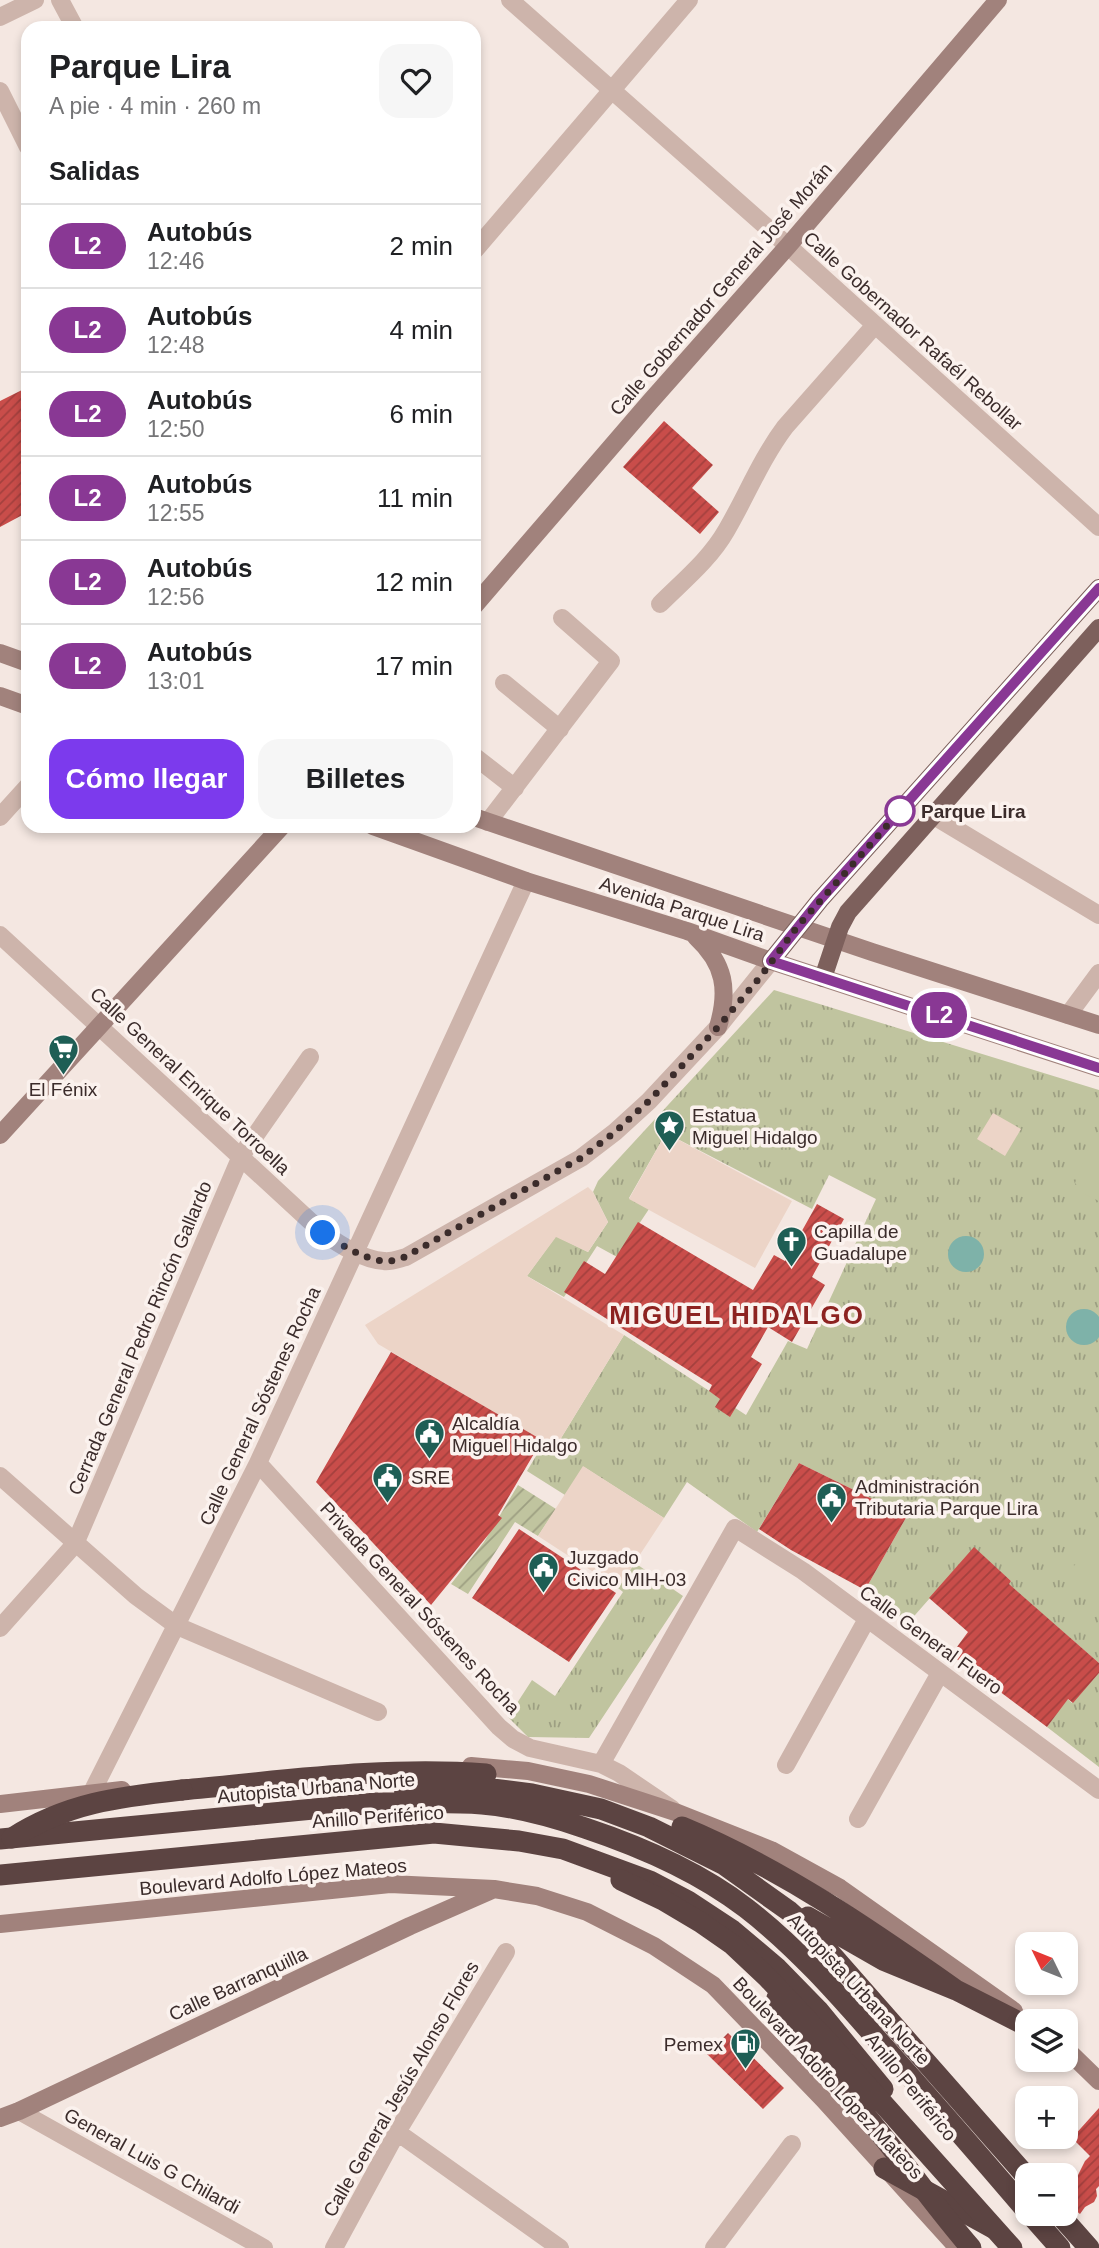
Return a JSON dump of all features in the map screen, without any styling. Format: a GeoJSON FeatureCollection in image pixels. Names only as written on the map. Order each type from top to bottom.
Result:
{"type":"FeatureCollection","features":[{"type":"Feature","properties":{"kind":"highway"},"geometry":{"type":"LineString","coordinates":[[4,1835],[57,1814],[113,1798],[195,1789],[423,1771],[524,1780],[683,1821],[793,1880],[956,1990]]}},
{"type":"Feature","properties":{"kind":"highway","name":"Anillo Periférico"},"geometry":{"type":"LineString","coordinates":[[4,1835],[390,1789],[469,1786],[532,1794],[601,1808],[649,1827],[723,1864],[789,1911],[808,1928],[1015,2163]]}},
{"type":"Feature","properties":{"kind":"highway","name":"Autopista Urbana Norte"},"geometry":{"type":"LineString","coordinates":[[4,1835],[376,1803],[434,1802],[484,1804],[516,1810],[568,1822],[608,1836],[656,1854],[702,1879],[745,1907],[791,1945],[835,1991],[1015,2196]]}},
{"type":"Feature","properties":{"kind":"highway","name":"Anillo Periférico"},"geometry":{"type":"LineString","coordinates":[[0,1875],[434,1833],[519,1841],[563,1849],[650,1881],[688,1901],[732,1930],[777,1968],[818,2010],[1012,2244]]}},
{"type":"Feature","properties":{"kind":"highway"},"geometry":{"type":"LineString","coordinates":[[0,1881],[141,1868],[411,1836],[468,1839],[542,1852],[586,1864],[663,1900],[733,1945],[846,2061],[1012,2244]]}},
{"type":"Feature","properties":{"kind":"highway"},"geometry":{"type":"LineString","coordinates":[[723,1864],[749,1868],[829,1911],[852,1918]]}},
{"type":"Feature","properties":{"kind":"highway"},"geometry":{"type":"LineString","coordinates":[[723,1864],[883,1960],[1015,2018]]}},
{"type":"Feature","properties":{"kind":"highway"},"geometry":{"type":"LineString","coordinates":[[767,1977],[785,2015],[807,2048],[873,2125],[971,2248]]}},
{"type":"Feature","properties":{"kind":"highway"},"geometry":{"type":"LineString","coordinates":[[884,2168],[1012,2244]]}},
{"type":"Feature","properties":{"kind":"highway","name":"Autopista Urbana Norte"},"geometry":{"type":"LineString","coordinates":[[1041,2226],[1060,2248]]}},
{"type":"Feature","properties":{"kind":"highway"},"geometry":{"type":"LineString","coordinates":[[1070,2226],[1089,2248]]}},
{"type":"Feature","properties":{"kind":"main road","name":"Calle Gobernador General José Morán"},"geometry":{"type":"LineString","coordinates":[[481,598],[998,0]]}},
{"type":"Feature","properties":{"kind":"main road"},"geometry":{"type":"LineString","coordinates":[[771,961],[797,927],[1099,588]]}},
{"type":"Feature","properties":{"kind":"main road"},"geometry":{"type":"LineString","coordinates":[[824,978],[848,912],[1099,628]]}},
{"type":"Feature","properties":{"kind":"main road"},"geometry":{"type":"LineString","coordinates":[[0,653],[21,660]]}},
{"type":"Feature","properties":{"kind":"main road"},"geometry":{"type":"LineString","coordinates":[[0,696],[21,704]]}},
{"type":"Feature","properties":{"kind":"main road","name":"Avenida Parque Lira"},"geometry":{"type":"LineString","coordinates":[[481,819],[797,927],[1099,1025]]}},
{"type":"Feature","properties":{"kind":"main road"},"geometry":{"type":"LineString","coordinates":[[0,1135],[276,833]]}},
{"type":"Feature","properties":{"kind":"main road","name":"Avenida Parque Lira"},"geometry":{"type":"LineString","coordinates":[[392,833],[526,881],[687,931],[1099,1068]]}},
{"type":"Feature","properties":{"kind":"main road"},"geometry":{"type":"LineString","coordinates":[[687,931],[707,947],[721,972],[724,1000],[718,1027]]}},
{"type":"Feature","properties":{"kind":"main road"},"geometry":{"type":"LineString","coordinates":[[0,1804],[92,1792],[430,1764],[528,1771],[589,1784],[683,1821],[771,1850],[840,1888],[1015,2015]]}},
{"type":"Feature","properties":{"kind":"main road","name":"Boulevard Adolfo López Mateos"},"geometry":{"type":"LineString","coordinates":[[0,1924],[390,1884],[494,1889],[537,1896],[587,1912],[654,1946],[713,1986],[824,2099],[958,2248]]}},
{"type":"Feature","properties":{"kind":"main road","name":"Calle Barranquilla"},"geometry":{"type":"LineString","coordinates":[[0,2118],[494,1889]]}},
{"type":"Feature","properties":{"kind":"main road"},"geometry":{"type":"LineString","coordinates":[[1078,2061],[1099,2081]]}},
{"type":"Feature","properties":{"kind":"street"},"geometry":{"type":"LineString","coordinates":[[0,17],[35,0]]}},
{"type":"Feature","properties":{"kind":"street"},"geometry":{"type":"LineString","coordinates":[[60,0],[71,21]]}},
{"type":"Feature","properties":{"kind":"street","name":"Calle Gobernador Rafaél Rebollar"},"geometry":{"type":"LineString","coordinates":[[510,0],[1099,527]]}},
{"type":"Feature","properties":{"kind":"street"},"geometry":{"type":"LineString","coordinates":[[481,237],[612,91],[689,0]]}},
{"type":"Feature","properties":{"kind":"street"},"geometry":{"type":"LineString","coordinates":[[0,91],[21,134]]}},
{"type":"Feature","properties":{"kind":"street"},"geometry":{"type":"LineString","coordinates":[[660,604],[714,550],[773,443],[875,325]]}},
{"type":"Feature","properties":{"kind":"street"},"geometry":{"type":"LineString","coordinates":[[481,819],[515,788],[611,661],[562,618]]}},
{"type":"Feature","properties":{"kind":"street"},"geometry":{"type":"LineString","coordinates":[[504,683],[560,729]]}},
{"type":"Feature","properties":{"kind":"street"},"geometry":{"type":"LineString","coordinates":[[481,761],[515,788]]}},
{"type":"Feature","properties":{"kind":"street"},"geometry":{"type":"LineString","coordinates":[[0,817],[21,794]]}},
{"type":"Feature","properties":{"kind":"street"},"geometry":{"type":"LineString","coordinates":[[934,816],[1099,915]]}},
{"type":"Feature","properties":{"kind":"street","name":"Calle General Sóstenes Rocha"},"geometry":{"type":"LineString","coordinates":[[92,1792],[258,1463],[526,881]]}},
{"type":"Feature","properties":{"kind":"street","name":"Calle General Enrique Torroella"},"geometry":{"type":"LineString","coordinates":[[0,935],[323,1233],[356,1252],[384,1262],[405,1257],[581,1158],[615,1132],[649,1101],[718,1027],[771,961]]}},
{"type":"Feature","properties":{"kind":"street"},"geometry":{"type":"LineString","coordinates":[[1068,1014],[1099,973]]}},
{"type":"Feature","properties":{"kind":"street","name":"Cerrada General Pedro Rincón Gallardo"},"geometry":{"type":"LineString","coordinates":[[0,1628],[75,1544],[240,1156],[310,1057]]}},
{"type":"Feature","properties":{"kind":"street","name":"Privada General Sóstenes Rocha"},"geometry":{"type":"LineString","coordinates":[[258,1463],[499,1727],[513,1739],[530,1748],[601,1764],[619,1773],[683,1821]]}},
{"type":"Feature","properties":{"kind":"street"},"geometry":{"type":"LineString","coordinates":[[0,1476],[75,1544],[177,1626],[378,1712]]}},
{"type":"Feature","properties":{"kind":"street","name":"Calle General Fuero"},"geometry":{"type":"LineString","coordinates":[[601,1764],[735,1528],[803,1572],[1099,1790]]}},
{"type":"Feature","properties":{"kind":"street"},"geometry":{"type":"LineString","coordinates":[[786,1765],[867,1619]]}},
{"type":"Feature","properties":{"kind":"street"},"geometry":{"type":"LineString","coordinates":[[858,1819],[940,1673]]}},
{"type":"Feature","properties":{"kind":"street","name":"Calle General Jesús Alonso Flores"},"geometry":{"type":"LineString","coordinates":[[334,2248],[397,2132],[506,1952]]}},
{"type":"Feature","properties":{"kind":"street","name":"General Luis G Chilardi"},"geometry":{"type":"LineString","coordinates":[[19,2111],[264,2248]]}},
{"type":"Feature","properties":{"kind":"street"},"geometry":{"type":"LineString","coordinates":[[397,2132],[559,2248]]}},
{"type":"Feature","properties":{"kind":"street"},"geometry":{"type":"LineString","coordinates":[[715,2248],[792,2144]]}},
{"type":"Feature","properties":{"kind":"green space"},"geometry":{"type":"Polygon","coordinates":[[[774,990],[1099,1090],[1099,1663],[1030,1603],[984,1612],[1011,1581],[974,1548],[908,1623],[865,1590],[907,1516],[799,1463],[757,1532],[687,1482],[664,1518],[584,1467],[565,1495],[527,1471],[545,1441],[555,1448],[624,1335],[746,1415],[788,1341],[807,1349],[876,1199],[829,1175],[812,1209],[666,1133],[629,1198],[649,1209],[617,1257],[597,1246],[564,1297],[527,1276],[556,1236],[588,1252],[608,1222],[593,1192],[598,1181],[774,990]]]}},
{"type":"Feature","properties":{"kind":"green space"},"geometry":{"type":"Polygon","coordinates":[[[1099,1131],[1099,1201],[1084,1194],[1075,1183],[1093,1135],[1099,1131]]]}},
{"type":"Feature","properties":{"kind":"green space"},"geometry":{"type":"Polygon","coordinates":[[[518,1485],[556,1509],[538,1536],[515,1522],[468,1594],[451,1584],[484,1542],[518,1485]]]}},
{"type":"Feature","properties":{"kind":"green space"},"geometry":{"type":"Polygon","coordinates":[[[1099,1539],[1099,1595],[1071,1569],[1099,1539]]]}},
{"type":"Feature","properties":{"kind":"green space"},"geometry":{"type":"Polygon","coordinates":[[[635,1563],[683,1596],[589,1738],[528,1737],[508,1717],[532,1680],[555,1696],[623,1592],[618,1588],[635,1563]]]}},
{"type":"Feature","properties":{"kind":"green space"},"geometry":{"type":"Polygon","coordinates":[[[1017,1654],[1072,1703],[1099,1673],[1099,1767],[1047,1727],[1057,1713],[1017,1654]]]}},
{"type":"Feature","properties":{"kind":"shaded area"},"geometry":{"type":"Polygon","coordinates":[[[993,1113],[1021,1129],[1005,1156],[977,1139],[993,1113]]]}},
{"type":"Feature","properties":{"kind":"shaded area"},"geometry":{"type":"Polygon","coordinates":[[[666,1133],[792,1201],[755,1268],[629,1199],[666,1133]]]}},
{"type":"Feature","properties":{"kind":"shaded area"},"geometry":{"type":"Polygon","coordinates":[[[588,1187],[608,1222],[588,1252],[556,1237],[527,1276],[624,1335],[555,1448],[378,1344],[365,1325],[588,1187]]]}},
{"type":"Feature","properties":{"kind":"shaded area"},"geometry":{"type":"Polygon","coordinates":[[[583,1466],[664,1518],[618,1588],[538,1536],[583,1466]]]}},
{"type":"Feature","properties":{"kind":"water"},"geometry":{"type":"Polygon","coordinates":[[[966,1236],[979,1241],[984,1254],[979,1267],[966,1272],[953,1267],[948,1254],[953,1241],[966,1236]]]}},
{"type":"Feature","properties":{"kind":"water"},"geometry":{"type":"Polygon","coordinates":[[[1084,1309],[1100,1320],[1100,1334],[1096,1339],[1084,1345],[1072,1339],[1066,1327],[1072,1315],[1084,1309]]]}},
{"type":"Feature","properties":{"kind":"building"},"geometry":{"type":"Polygon","coordinates":[[[21,390],[21,516],[0,527],[0,401],[21,390]]]}},
{"type":"Feature","properties":{"kind":"building"},"geometry":{"type":"Polygon","coordinates":[[[664,421],[713,465],[692,488],[719,512],[700,534],[623,467],[664,421]]]}},
{"type":"Feature","properties":{"kind":"building"},"geometry":{"type":"Polygon","coordinates":[[[817,1204],[844,1219],[812,1277],[825,1285],[792,1342],[768,1327],[751,1357],[762,1364],[730,1417],[715,1407],[720,1399],[709,1391],[712,1385],[564,1292],[584,1261],[605,1274],[638,1222],[753,1290],[774,1255],[785,1261],[817,1204]]]}},
{"type":"Feature","properties":{"kind":"building","name":"Alcaldía Miguel Hidalgo"},"geometry":{"type":"Polygon","coordinates":[[[391,1352],[542,1440],[498,1515],[502,1518],[431,1605],[316,1482],[391,1352]]]}},
{"type":"Feature","properties":{"kind":"building","name":"Administración Tributaria Parque Lira"},"geometry":{"type":"Polygon","coordinates":[[[799,1463],[907,1516],[865,1590],[791,1550],[759,1529],[799,1463]]]}},
{"type":"Feature","properties":{"kind":"building","name":"Juzgado Civico MIH-03"},"geometry":{"type":"Polygon","coordinates":[[[519,1529],[616,1593],[569,1662],[472,1598],[519,1529]]]}},
{"type":"Feature","properties":{"kind":"building"},"geometry":{"type":"Polygon","coordinates":[[[974,1547],[1011,1581],[1009,1584],[1099,1663],[1099,1673],[1073,1703],[1068,1699],[1047,1727],[951,1655],[968,1632],[929,1598],[974,1547]]]}},
{"type":"Feature","properties":{"kind":"building","name":"Pemex"},"geometry":{"type":"Polygon","coordinates":[[[728,2033],[784,2088],[763,2109],[707,2054],[728,2033]]]}},
{"type":"Feature","properties":{"kind":"building"},"geometry":{"type":"Polygon","coordinates":[[[1099,2108],[1099,2186],[1094,2202],[1080,2214],[1078,2175],[1090,2156],[1078,2144],[1078,2131],[1099,2108]]]}},
{"type":"Feature","properties":{"kind":"bus line","name":"L2"},"geometry":{"type":"LineString","coordinates":[[1099,588],[820,900],[771,961],[1099,1068]]}},
{"type":"Feature","properties":{"kind":"place","name":"Parque Lira"},"geometry":{"type":"Point","coordinates":[900,811]}},
{"type":"Feature","properties":{"kind":"place","name":"El Fénix"},"geometry":{"type":"Point","coordinates":[63,1077]}},
{"type":"Feature","properties":{"kind":"place","name":"Estatua Miguel Hidalgo"},"geometry":{"type":"Point","coordinates":[669,1153]}},
{"type":"Feature","properties":{"kind":"place","name":"Capilla de Guadalupe"},"geometry":{"type":"Point","coordinates":[791,1269]}},
{"type":"Feature","properties":{"kind":"place","name":"Alcaldía Miguel Hidalgo"},"geometry":{"type":"Point","coordinates":[429,1461]}},
{"type":"Feature","properties":{"kind":"place","name":"SRE"},"geometry":{"type":"Point","coordinates":[388,1504]}},
{"type":"Feature","properties":{"kind":"place","name":"Administración Tributaria Parque Lira"},"geometry":{"type":"Point","coordinates":[832,1524]}},
{"type":"Feature","properties":{"kind":"place","name":"Juzgado Civico MIH-03"},"geometry":{"type":"Point","coordinates":[544,1595]}},
{"type":"Feature","properties":{"kind":"place","name":"Pemex"},"geometry":{"type":"Point","coordinates":[746,2071]}},
{"type":"Feature","properties":{"kind":"district","name":"MIGUEL HIDALGO"},"geometry":{"type":"Point","coordinates":[737,1315]}},
{"type":"Feature","properties":{"kind":"route"},"geometry":{"type":"LineString","coordinates":[[323,1233],[336,1242],[376,1260],[392,1261],[405,1257],[581,1158],[649,1101],[718,1027],[761,976],[797,927],[900,811]]}}]}
